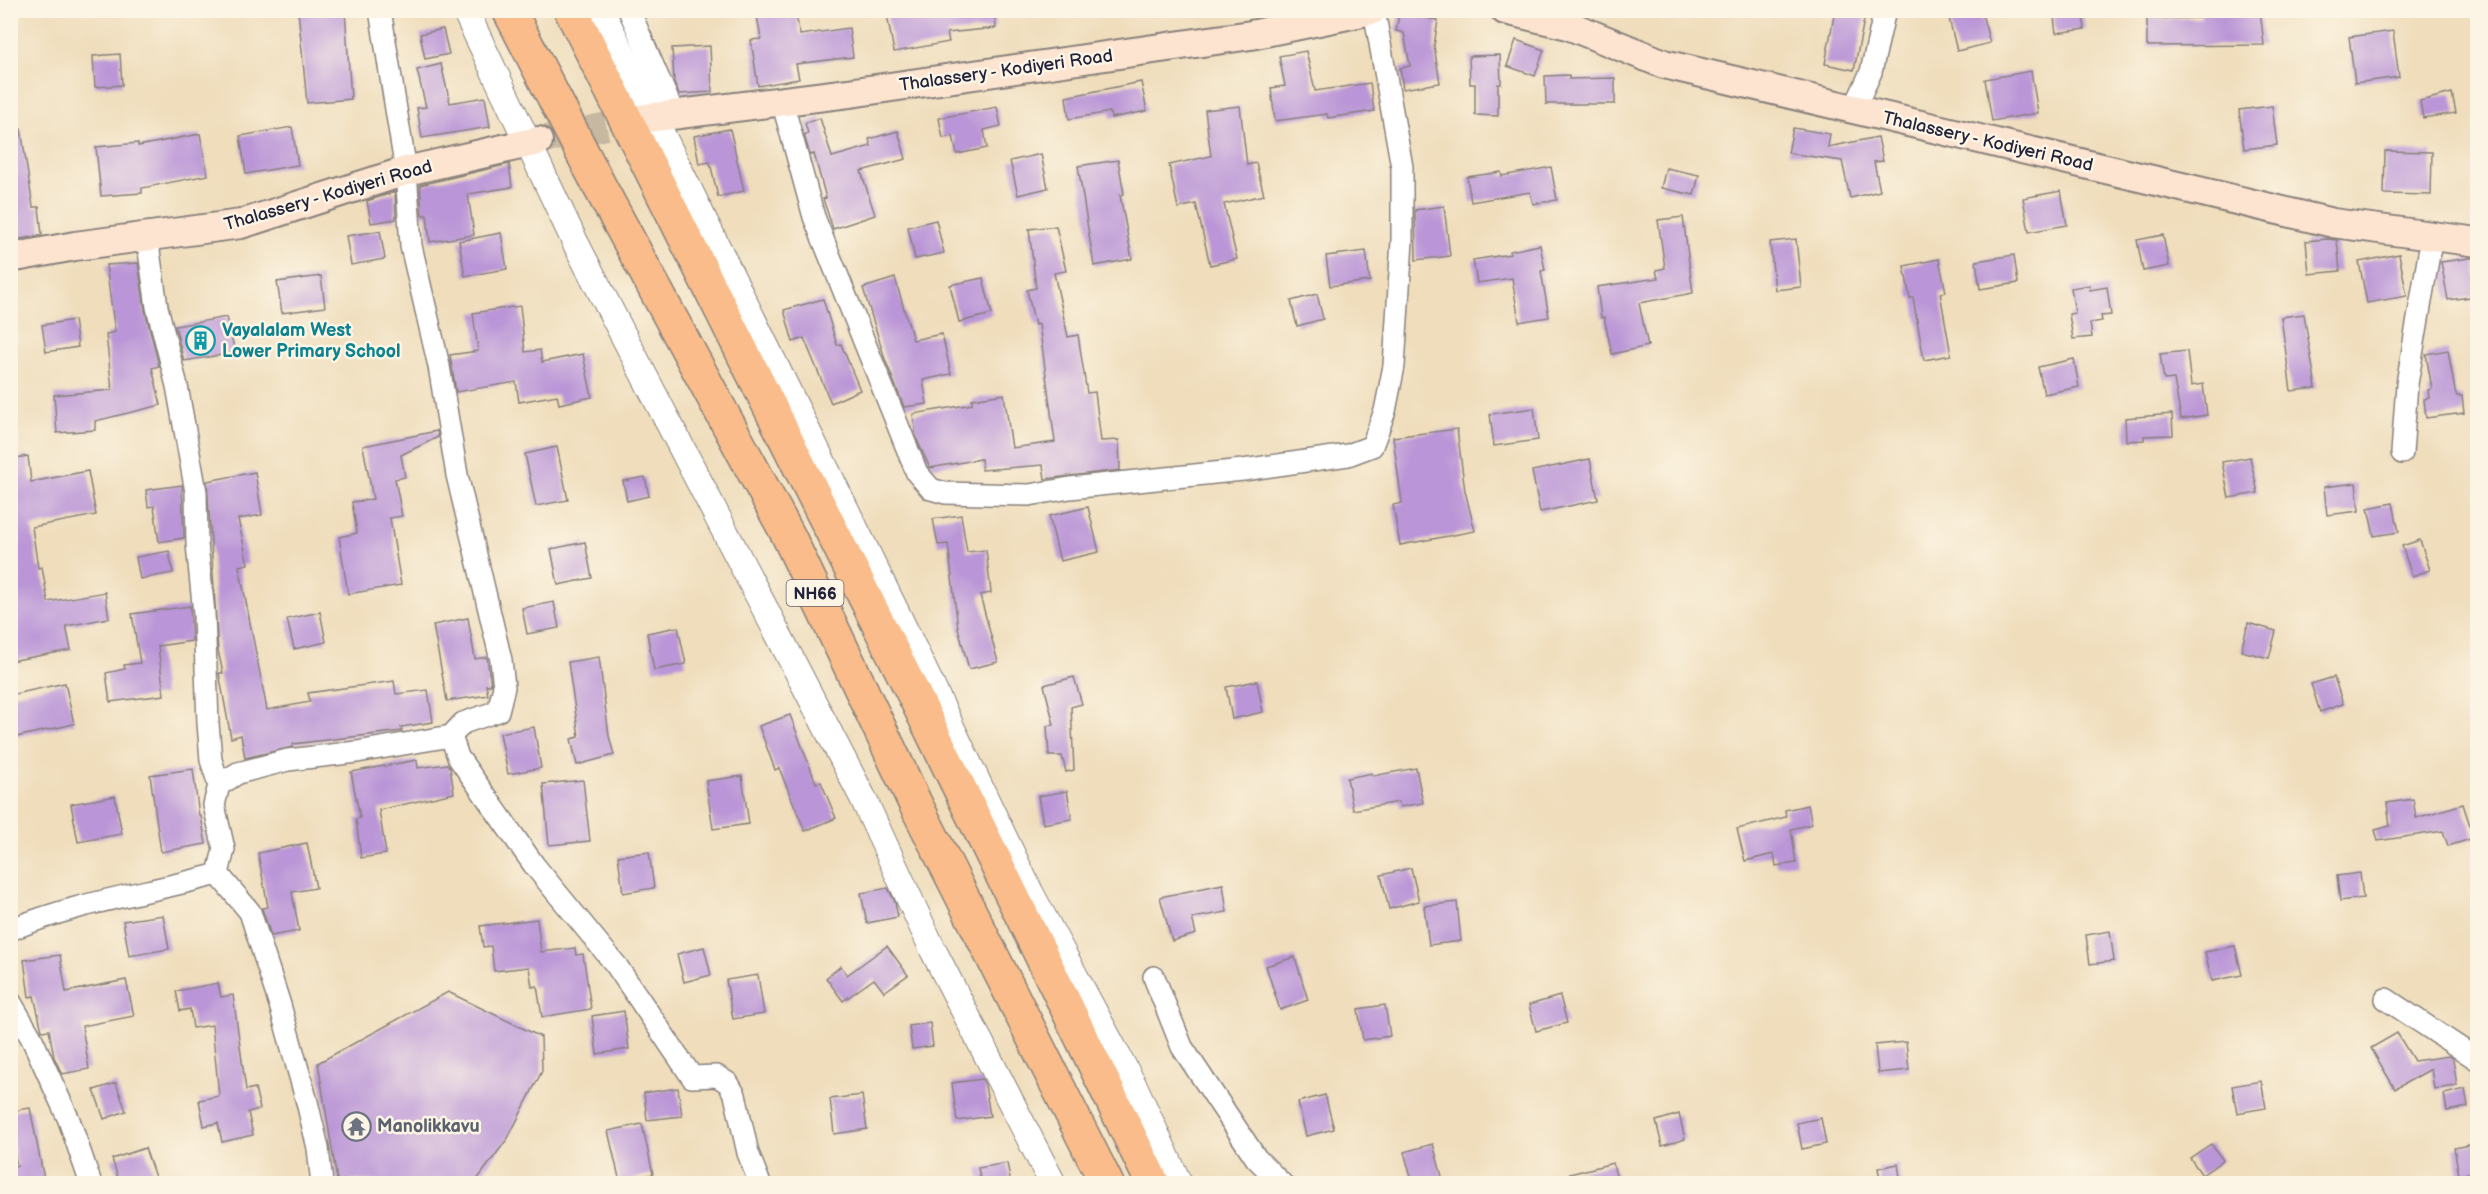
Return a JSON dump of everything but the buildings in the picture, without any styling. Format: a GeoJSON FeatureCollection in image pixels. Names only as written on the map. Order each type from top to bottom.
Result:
{"type":"FeatureCollection","features":[{"type":"Feature","properties":{"kind":"highway","name":"NH66"},"geometry":{"type":"LineString","coordinates":[[509,10],[601,189],[788,535],[915,803],[1107,1184]]}},
{"type":"Feature","properties":{"kind":"highway","name":"NH66"},"geometry":{"type":"LineString","coordinates":[[571,10],[916,699],[1153,1184]]}},
{"type":"Feature","properties":{"kind":"main road","name":"Thalassery - Kodiyeri Road"},"geometry":{"type":"LineString","coordinates":[[655,117],[1251,35],[1373,10]]}},
{"type":"Feature","properties":{"kind":"main road","name":"Thalassery - Kodiyeri Road"},"geometry":{"type":"LineString","coordinates":[[1505,10],[1569,25],[1664,64],[2333,223],[2478,242]]}},
{"type":"Feature","properties":{"kind":"main road","name":"Thalassery - Kodiyeri Road"},"geometry":{"type":"LineString","coordinates":[[10,258],[241,224],[406,171],[532,142]]}},
{"type":"Feature","properties":{"kind":"street"},"geometry":{"type":"LineString","coordinates":[[219,785],[238,773],[288,760],[357,752],[451,736],[463,723],[498,711],[504,687],[501,660],[458,475],[439,366],[411,246],[406,171],[380,10]]}},
{"type":"Feature","properties":{"kind":"street"},"geometry":{"type":"LineString","coordinates":[[465,10],[532,142],[645,380],[863,798],[933,950],[1053,1184]]}},
{"type":"Feature","properties":{"kind":"street"},"geometry":{"type":"LineString","coordinates":[[601,10],[900,620],[1031,894],[1136,1090],[1179,1184]]}},
{"type":"Feature","properties":{"kind":"street"},"geometry":{"type":"LineString","coordinates":[[629,10],[655,117]]}},
{"type":"Feature","properties":{"kind":"street"},"geometry":{"type":"LineString","coordinates":[[782,101],[814,217],[917,473],[931,489],[945,493],[1029,495],[1070,488],[1244,470],[1348,455],[1372,446],[1385,411],[1394,366],[1399,314],[1402,167],[1373,10]]}},
{"type":"Feature","properties":{"kind":"street"},"geometry":{"type":"LineString","coordinates":[[1854,109],[1871,72],[1885,10]]}},
{"type":"Feature","properties":{"kind":"street"},"geometry":{"type":"LineString","coordinates":[[2402,453],[2407,384],[2432,236]]}},
{"type":"Feature","properties":{"kind":"street"},"geometry":{"type":"LineString","coordinates":[[147,237],[157,307],[177,386],[196,492],[208,723],[211,760],[219,785],[214,805],[224,849],[218,874]]}},
{"type":"Feature","properties":{"kind":"street"},"geometry":{"type":"LineString","coordinates":[[451,736],[458,757],[534,865],[616,965],[692,1077],[717,1076],[728,1083],[735,1095],[748,1153],[760,1184]]}},
{"type":"Feature","properties":{"kind":"street"},"geometry":{"type":"LineString","coordinates":[[10,930],[83,904],[166,888],[218,874]]}},
{"type":"Feature","properties":{"kind":"street"},"geometry":{"type":"LineString","coordinates":[[218,874],[250,912],[280,1005],[307,1102],[318,1148],[322,1184]]}},
{"type":"Feature","properties":{"kind":"street"},"geometry":{"type":"LineString","coordinates":[[1154,977],[1182,1047],[1256,1158],[1282,1184]]}},
{"type":"Feature","properties":{"kind":"street"},"geometry":{"type":"LineString","coordinates":[[2386,999],[2478,1060]]}},
{"type":"Feature","properties":{"kind":"street"},"geometry":{"type":"LineString","coordinates":[[10,1002],[32,1039],[69,1120],[91,1184]]}},
{"type":"Feature","properties":{"kind":"tunnel"},"geometry":{"type":"LineString","coordinates":[[538,141],[639,119]]}},
{"type":"Feature","properties":{"kind":"place","name":"Vayalalam West Lower Primary School"},"geometry":{"type":"Point","coordinates":[201,340]}},
{"type":"Feature","properties":{"kind":"place","name":"Manolikkavu"},"geometry":{"type":"Point","coordinates":[356,1126]}}]}
